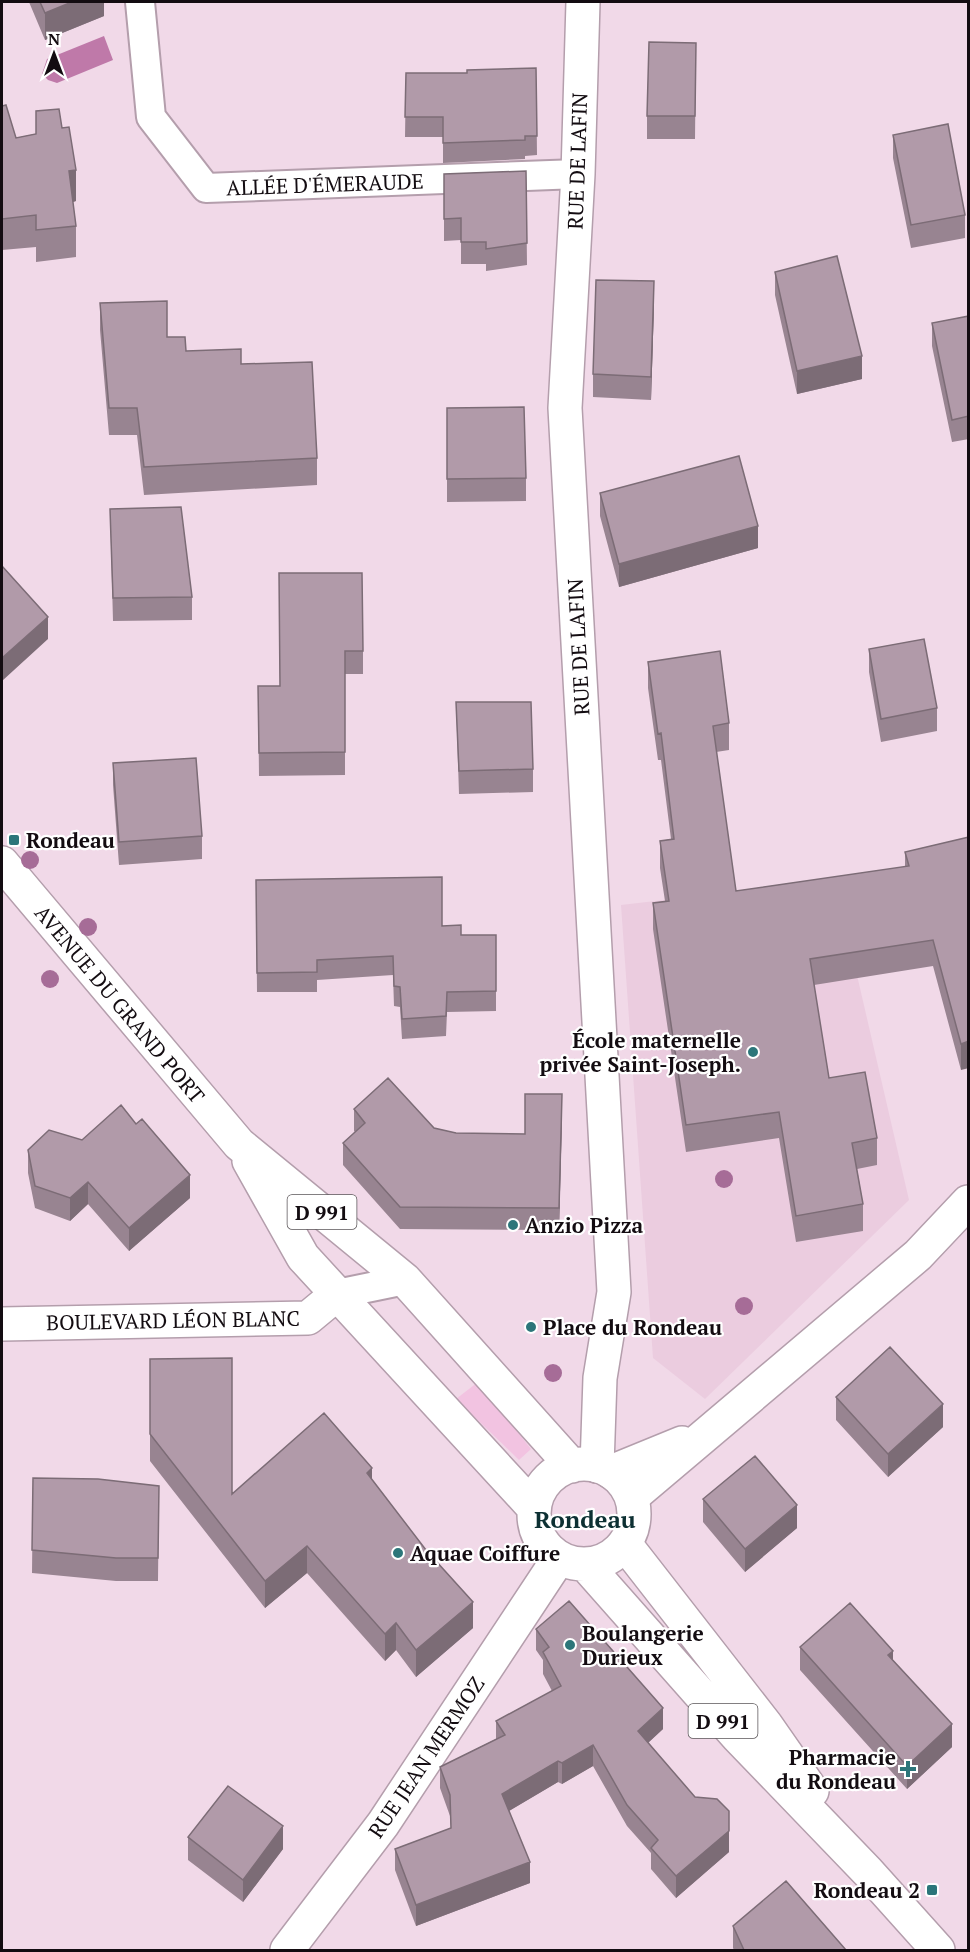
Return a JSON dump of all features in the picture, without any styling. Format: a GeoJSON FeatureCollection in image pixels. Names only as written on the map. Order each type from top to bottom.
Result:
{"type":"FeatureCollection","features":[{"type":"Feature","properties":{"kind":"street","name":"RUE DE LAFIN"},"geometry":{"type":"LineString","coordinates":[[583,2],[578,174],[565,408],[614,1292],[600,1377],[593,1468]]}},
{"type":"Feature","properties":{"kind":"street","name":"AVENUE DU GRAND PORT"},"geometry":{"type":"LineString","coordinates":[[2,863],[239,1144],[405,1280]]}},
{"type":"Feature","properties":{"kind":"street","name":"AVENUE DU GRAND PORT"},"geometry":{"type":"LineString","coordinates":[[239,1144],[303,1257],[337,1294]]}},
{"type":"Feature","properties":{"kind":"street"},"geometry":{"type":"LineString","coordinates":[[632,1497],[918,1255],[969,1202]]}},
{"type":"Feature","properties":{"kind":"street","name":"D 991"},"geometry":{"type":"LineString","coordinates":[[405,1280],[593,1468]]}},
{"type":"Feature","properties":{"kind":"street","name":"D 991"},"geometry":{"type":"LineString","coordinates":[[337,1294],[534,1508]]}},
{"type":"Feature","properties":{"kind":"street","name":"BOULEVARD LÉON BLANC"},"geometry":{"type":"LineString","coordinates":[[2,1324],[308,1318],[337,1294]]}},
{"type":"Feature","properties":{"kind":"street"},"geometry":{"type":"LineString","coordinates":[[593,1468],[623,1483],[632,1497],[635,1513],[633,1530],[625,1544],[614,1556],[601,1562],[572,1561],[548,1549],[539,1537],[534,1522],[534,1508],[538,1493],[547,1481],[558,1471],[593,1468],[709,1432]]}},
{"type":"Feature","properties":{"kind":"street","name":"D 991"},"geometry":{"type":"LineString","coordinates":[[625,1544],[766,1725],[868,1872]]}},
{"type":"Feature","properties":{"kind":"street","name":"D 991"},"geometry":{"type":"LineString","coordinates":[[572,1561],[868,1872],[938,1950]]}},
{"type":"Feature","properties":{"kind":"street","name":"RUE JEAN MERMOZ"},"geometry":{"type":"LineString","coordinates":[[287,1950],[382,1824],[572,1561]]}},
{"type":"Feature","properties":{"kind":"lane","name":"ALLÉE D'ÉMERAUDE"},"geometry":{"type":"LineString","coordinates":[[140,2],[151,117],[206,188],[578,174]]}},
{"type":"Feature","properties":{"kind":"lane"},"geometry":{"type":"LineString","coordinates":[[337,1294],[405,1280]]}},
{"type":"Feature","properties":{"kind":"shaded area"},"geometry":{"type":"Polygon","coordinates":[[[104,36],[113,60],[57,83],[48,80],[42,74],[47,59],[104,36]]]}},
{"type":"Feature","properties":{"kind":"shaded area","name":"École maternelle privée Saint-Joseph."},"geometry":{"type":"Polygon","coordinates":[[[835,880],[909,1200],[705,1399],[653,1358],[621,905],[835,880]]]}},
{"type":"Feature","properties":{"kind":"shaded area"},"geometry":{"type":"Polygon","coordinates":[[[478,1382],[531,1449],[519,1460],[456,1399],[478,1382]]]}},
{"type":"Feature","properties":{"kind":"building"},"geometry":{"type":"Polygon","coordinates":[[[40,2],[72,2],[45,13],[40,2]]]}},
{"type":"Feature","properties":{"kind":"building"},"geometry":{"type":"Polygon","coordinates":[[[649,42],[696,43],[695,116],[647,116],[649,42]]]}},
{"type":"Feature","properties":{"kind":"building"},"geometry":{"type":"Polygon","coordinates":[[[536,68],[537,136],[525,136],[525,140],[443,143],[443,117],[405,117],[406,73],[467,73],[467,70],[536,68]]]}},
{"type":"Feature","properties":{"kind":"building"},"geometry":{"type":"Polygon","coordinates":[[[6,105],[16,138],[36,134],[36,111],[59,109],[62,128],[69,127],[76,170],[69,171],[76,226],[36,230],[36,215],[2,219],[2,106],[6,105]]]}},
{"type":"Feature","properties":{"kind":"building"},"geometry":{"type":"Polygon","coordinates":[[[948,124],[965,215],[911,225],[893,135],[948,124]]]}},
{"type":"Feature","properties":{"kind":"building"},"geometry":{"type":"Polygon","coordinates":[[[526,171],[527,243],[486,249],[486,242],[461,242],[461,218],[444,219],[444,174],[526,171]]]}},
{"type":"Feature","properties":{"kind":"building"},"geometry":{"type":"Polygon","coordinates":[[[837,256],[862,356],[797,371],[775,272],[837,256]]]}},
{"type":"Feature","properties":{"kind":"building"},"geometry":{"type":"Polygon","coordinates":[[[596,280],[654,281],[651,377],[593,374],[596,280]]]}},
{"type":"Feature","properties":{"kind":"building"},"geometry":{"type":"Polygon","coordinates":[[[167,301],[167,337],[185,337],[186,351],[241,349],[241,364],[312,362],[317,458],[144,467],[137,408],[109,408],[100,303],[167,301]]]}},
{"type":"Feature","properties":{"kind":"building"},"geometry":{"type":"Polygon","coordinates":[[[969,316],[969,416],[952,420],[932,323],[969,316]]]}},
{"type":"Feature","properties":{"kind":"building"},"geometry":{"type":"Polygon","coordinates":[[[524,407],[526,478],[447,479],[447,408],[524,407]]]}},
{"type":"Feature","properties":{"kind":"building"},"geometry":{"type":"Polygon","coordinates":[[[739,456],[758,526],[619,564],[600,493],[739,456]]]}},
{"type":"Feature","properties":{"kind":"building"},"geometry":{"type":"Polygon","coordinates":[[[181,507],[192,597],[113,598],[110,509],[181,507]]]}},
{"type":"Feature","properties":{"kind":"building"},"geometry":{"type":"Polygon","coordinates":[[[2,566],[48,617],[2,658],[2,566]]]}},
{"type":"Feature","properties":{"kind":"building"},"geometry":{"type":"Polygon","coordinates":[[[279,573],[362,573],[363,651],[345,651],[345,752],[259,753],[258,686],[280,686],[279,573]]]}},
{"type":"Feature","properties":{"kind":"building"},"geometry":{"type":"Polygon","coordinates":[[[924,639],[937,708],[881,719],[869,649],[924,639]]]}},
{"type":"Feature","properties":{"kind":"building"},"geometry":{"type":"Polygon","coordinates":[[[720,651],[729,723],[713,726],[736,891],[909,866],[905,852],[969,837],[969,1041],[961,1044],[933,940],[810,959],[829,1078],[865,1072],[877,1138],[852,1143],[863,1204],[796,1216],[779,1112],[686,1125],[653,903],[669,901],[660,841],[674,839],[661,733],[658,734],[648,662],[720,651]]]}},
{"type":"Feature","properties":{"kind":"building"},"geometry":{"type":"Polygon","coordinates":[[[456,702],[531,702],[533,769],[459,771],[456,702]]]}},
{"type":"Feature","properties":{"kind":"building"},"geometry":{"type":"Polygon","coordinates":[[[196,758],[202,836],[119,842],[113,763],[196,758]]]}},
{"type":"Feature","properties":{"kind":"building"},"geometry":{"type":"Polygon","coordinates":[[[442,877],[442,926],[461,925],[461,935],[496,935],[496,991],[447,992],[446,1016],[402,1019],[400,987],[394,986],[393,956],[317,960],[317,972],[257,973],[256,880],[442,877]]]}},
{"type":"Feature","properties":{"kind":"building"},"geometry":{"type":"Polygon","coordinates":[[[388,1078],[434,1128],[456,1133],[525,1134],[525,1094],[562,1094],[559,1208],[400,1207],[343,1143],[365,1123],[354,1109],[388,1078]]]}},
{"type":"Feature","properties":{"kind":"building"},"geometry":{"type":"Polygon","coordinates":[[[121,1105],[136,1124],[142,1119],[190,1175],[129,1228],[88,1182],[70,1198],[35,1186],[28,1150],[49,1130],[82,1140],[121,1105]]]}},
{"type":"Feature","properties":{"kind":"building"},"geometry":{"type":"Polygon","coordinates":[[[890,1347],[943,1404],[888,1454],[836,1397],[890,1347]]]}},
{"type":"Feature","properties":{"kind":"building"},"geometry":{"type":"Polygon","coordinates":[[[232,1358],[232,1494],[324,1413],[372,1468],[367,1473],[426,1550],[473,1602],[416,1650],[396,1623],[385,1634],[307,1546],[265,1581],[150,1434],[150,1359],[232,1358]]]}},
{"type":"Feature","properties":{"kind":"building"},"geometry":{"type":"Polygon","coordinates":[[[755,1456],[797,1505],[745,1549],[703,1499],[755,1456]]]}},
{"type":"Feature","properties":{"kind":"building"},"geometry":{"type":"Polygon","coordinates":[[[33,1478],[98,1479],[159,1486],[158,1558],[116,1558],[32,1550],[33,1478]]]}},
{"type":"Feature","properties":{"kind":"building"},"geometry":{"type":"Polygon","coordinates":[[[569,1601],[663,1708],[638,1731],[695,1797],[717,1799],[729,1811],[729,1831],[676,1876],[651,1848],[658,1840],[627,1805],[593,1745],[562,1763],[558,1761],[502,1794],[530,1862],[416,1905],[395,1849],[451,1828],[450,1795],[440,1767],[505,1735],[496,1721],[561,1686],[543,1652],[549,1647],[536,1629],[569,1601]]]}},
{"type":"Feature","properties":{"kind":"building"},"geometry":{"type":"Polygon","coordinates":[[[850,1603],[893,1651],[888,1655],[952,1724],[907,1766],[800,1647],[850,1603]]]}},
{"type":"Feature","properties":{"kind":"building"},"geometry":{"type":"Polygon","coordinates":[[[228,1786],[283,1826],[243,1880],[188,1837],[228,1786]]]}},
{"type":"Feature","properties":{"kind":"building"},"geometry":{"type":"Polygon","coordinates":[[[786,1881],[846,1950],[744,1950],[733,1926],[786,1881]]]}},
{"type":"Feature","properties":{"kind":"place","name":"Rondeau"},"geometry":{"type":"Point","coordinates":[14,840]}},
{"type":"Feature","properties":{"kind":"place","name":"École maternelle privée Saint-Joseph."},"geometry":{"type":"Point","coordinates":[753,1052]}},
{"type":"Feature","properties":{"kind":"place","name":"Anzio Pizza"},"geometry":{"type":"Point","coordinates":[513,1225]}},
{"type":"Feature","properties":{"kind":"place","name":"Place du Rondeau"},"geometry":{"type":"Point","coordinates":[531,1327]}},
{"type":"Feature","properties":{"kind":"place","name":"Aquae Coiffure"},"geometry":{"type":"Point","coordinates":[398,1553]}},
{"type":"Feature","properties":{"kind":"place","name":"Boulangerie Durieux"},"geometry":{"type":"Point","coordinates":[570,1645]}},
{"type":"Feature","properties":{"kind":"place","name":"Pharmacie du Rondeau"},"geometry":{"type":"Point","coordinates":[908,1769]}},
{"type":"Feature","properties":{"kind":"place","name":"Rondeau 2"},"geometry":{"type":"Point","coordinates":[932,1890]}},
{"type":"Feature","properties":{"kind":"district","name":"Rondeau"},"geometry":{"type":"Point","coordinates":[585,1519]}}]}
